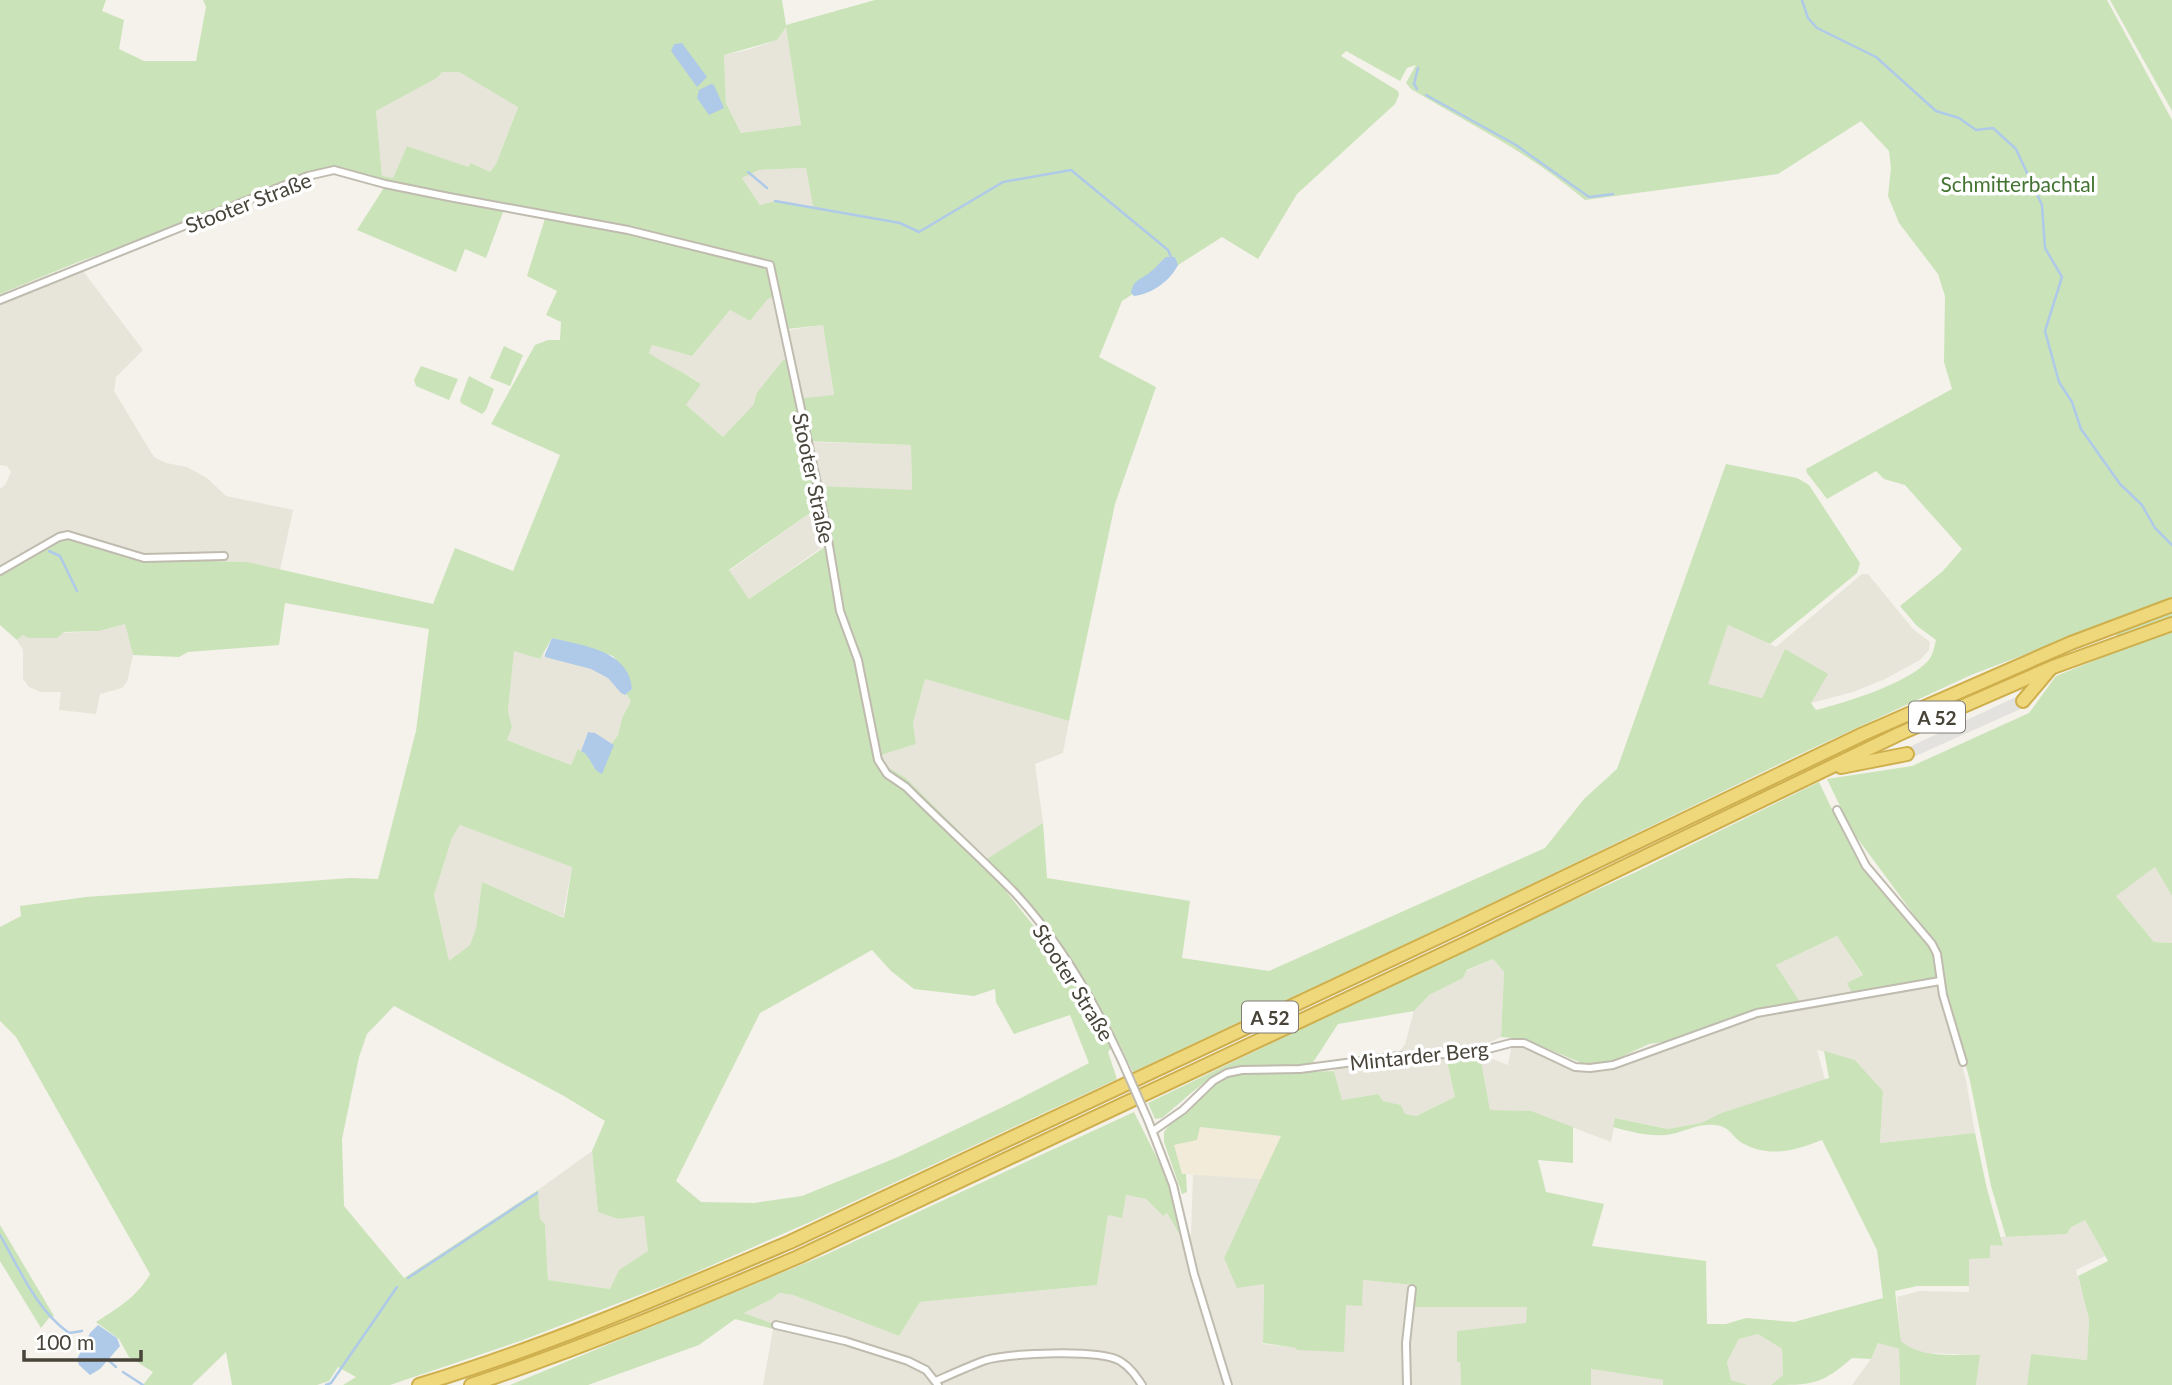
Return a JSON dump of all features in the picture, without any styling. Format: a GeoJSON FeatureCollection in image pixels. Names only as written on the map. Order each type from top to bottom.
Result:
{"type":"FeatureCollection","features":[{"type":"Feature","properties":{"kind":"highway","name":"A 52"},"geometry":{"type":"LineString","coordinates":[[419,1385],[656,1298],[790,1242],[1863,734],[2071,643],[2172,605]]}},
{"type":"Feature","properties":{"kind":"highway","name":"A 52"},"geometry":{"type":"LineString","coordinates":[[471,1385],[539,1362],[688,1304],[798,1257],[1464,944],[1973,700],[2053,667],[2172,624]]}},
{"type":"Feature","properties":{"kind":"highway"},"geometry":{"type":"LineString","coordinates":[[2023,701],[2053,667]]}},
{"type":"Feature","properties":{"kind":"highway"},"geometry":{"type":"LineString","coordinates":[[1823,770],[1907,754]]}},
{"type":"Feature","properties":{"kind":"street","name":"Stooter Straße"},"geometry":{"type":"LineString","coordinates":[[0,300],[309,176],[334,170],[436,195],[628,230],[770,265],[824,516],[840,611],[858,660],[878,760],[887,774],[906,788],[1015,894],[1053,940],[1102,1019],[1153,1131],[1173,1185],[1194,1274],[1228,1385]]}},
{"type":"Feature","properties":{"kind":"street"},"geometry":{"type":"LineString","coordinates":[[0,571],[59,537],[68,535],[144,558],[224,556]]}},
{"type":"Feature","properties":{"kind":"street"},"geometry":{"type":"LineString","coordinates":[[1837,810],[1866,866],[1933,944],[1940,981],[1963,1062]]}},
{"type":"Feature","properties":{"kind":"street","name":"Mintarder Berg"},"geometry":{"type":"LineString","coordinates":[[1153,1131],[1183,1110],[1213,1081],[1227,1073],[1242,1070],[1300,1069],[1399,1056],[1472,1053],[1511,1042],[1524,1043],[1575,1067],[1590,1068],[1626,1060],[1757,1013],[1940,981]]}},
{"type":"Feature","properties":{"kind":"street"},"geometry":{"type":"LineString","coordinates":[[1407,1385],[1406,1343],[1412,1289]]}},
{"type":"Feature","properties":{"kind":"street"},"geometry":{"type":"LineString","coordinates":[[776,1325],[845,1341],[908,1361],[920,1367],[937,1383],[987,1360],[1084,1354],[1119,1360],[1129,1367],[1142,1385]]}},
{"type":"Feature","properties":{"kind":"shaded area"},"geometry":{"type":"Polygon","coordinates":[[[786,26],[801,125],[741,133],[726,103],[724,55],[777,40],[786,26]]]}},
{"type":"Feature","properties":{"kind":"shaded area"},"geometry":{"type":"Polygon","coordinates":[[[442,72],[459,72],[518,106],[496,164],[490,173],[472,163],[468,168],[407,146],[393,178],[382,177],[376,111],[437,78],[442,72]]]}},
{"type":"Feature","properties":{"kind":"shaded area"},"geometry":{"type":"Polygon","coordinates":[[[806,168],[813,207],[775,201],[760,205],[742,178],[759,170],[806,168]]]}},
{"type":"Feature","properties":{"kind":"shaded area"},"geometry":{"type":"Polygon","coordinates":[[[83,271],[143,350],[116,377],[114,391],[154,457],[166,463],[187,467],[207,478],[226,496],[293,510],[280,570],[247,562],[138,559],[49,546],[0,574],[0,489],[11,472],[7,466],[0,465],[0,305],[83,271]]]}},
{"type":"Feature","properties":{"kind":"shaded area"},"geometry":{"type":"Polygon","coordinates":[[[774,296],[789,330],[823,325],[834,396],[803,399],[794,359],[756,394],[754,404],[723,437],[685,405],[701,384],[649,354],[652,345],[692,356],[730,310],[750,321],[767,300],[774,296]]]}},
{"type":"Feature","properties":{"kind":"shaded area"},"geometry":{"type":"Polygon","coordinates":[[[811,442],[911,445],[912,491],[821,486],[811,442]]]}},
{"type":"Feature","properties":{"kind":"shaded area"},"geometry":{"type":"Polygon","coordinates":[[[817,508],[825,545],[749,599],[729,571],[817,508]]]}},
{"type":"Feature","properties":{"kind":"shaded area"},"geometry":{"type":"Polygon","coordinates":[[[1862,574],[1868,574],[1913,629],[1930,642],[1929,650],[1920,660],[1853,692],[1811,703],[1785,650],[1762,698],[1707,684],[1728,625],[1776,647],[1862,574]]]}},
{"type":"Feature","properties":{"kind":"shaded area"},"geometry":{"type":"Polygon","coordinates":[[[125,624],[133,655],[127,682],[122,688],[100,694],[96,714],[59,710],[61,692],[41,692],[29,687],[23,679],[23,650],[17,640],[23,635],[99,631],[125,624]]]}},
{"type":"Feature","properties":{"kind":"shaded area"},"geometry":{"type":"Polygon","coordinates":[[[514,650],[539,659],[544,654],[576,661],[611,676],[631,701],[622,718],[618,735],[612,743],[591,732],[586,736],[581,751],[578,750],[571,765],[507,740],[512,727],[508,711],[514,650]]]}},
{"type":"Feature","properties":{"kind":"shaded area"},"geometry":{"type":"Polygon","coordinates":[[[925,679],[1069,721],[1063,753],[1035,764],[1043,823],[987,860],[906,778],[884,765],[880,755],[916,744],[913,723],[925,679]]]}},
{"type":"Feature","properties":{"kind":"shaded area"},"geometry":{"type":"Polygon","coordinates":[[[2020,695],[2025,707],[1909,759],[1905,749],[2020,695]]]}},
{"type":"Feature","properties":{"kind":"shaded area"},"geometry":{"type":"Polygon","coordinates":[[[460,825],[572,866],[565,918],[482,882],[476,928],[470,945],[449,962],[434,895],[452,838],[460,825]]]}},
{"type":"Feature","properties":{"kind":"shaded area"},"geometry":{"type":"Polygon","coordinates":[[[2155,867],[2172,896],[2172,943],[2154,942],[2115,896],[2155,867]]]}},
{"type":"Feature","properties":{"kind":"shaded area"},"geometry":{"type":"Polygon","coordinates":[[[1837,936],[1863,976],[1939,984],[1966,1080],[1975,1133],[1880,1143],[1883,1091],[1855,1060],[1817,1050],[1825,1080],[1721,1113],[1701,1123],[1669,1129],[1616,1118],[1611,1142],[1532,1112],[1490,1110],[1480,1056],[1508,1065],[1512,1044],[1524,1046],[1574,1069],[1613,1069],[1704,1037],[1734,1023],[1800,1002],[1776,965],[1837,936]]]}},
{"type":"Feature","properties":{"kind":"shaded area"},"geometry":{"type":"Polygon","coordinates":[[[1493,959],[1504,972],[1501,1037],[1488,1043],[1486,1048],[1446,1057],[1455,1097],[1416,1116],[1405,1114],[1401,1105],[1383,1101],[1377,1094],[1342,1100],[1333,1067],[1395,1059],[1405,1044],[1414,1011],[1421,1002],[1429,995],[1463,978],[1467,971],[1493,959]]]}},
{"type":"Feature","properties":{"kind":"shaded area"},"geometry":{"type":"Polygon","coordinates":[[[1200,1127],[1281,1136],[1262,1179],[1182,1174],[1173,1145],[1196,1140],[1200,1127]]]}},
{"type":"Feature","properties":{"kind":"shaded area"},"geometry":{"type":"Polygon","coordinates":[[[592,1151],[598,1212],[618,1219],[644,1216],[649,1251],[619,1270],[611,1289],[548,1280],[545,1224],[540,1219],[538,1190],[592,1151]]]}},
{"type":"Feature","properties":{"kind":"shaded area"},"geometry":{"type":"Polygon","coordinates":[[[1193,1174],[1262,1179],[1224,1258],[1264,1283],[1263,1344],[1297,1348],[1346,1305],[1362,1280],[1416,1285],[1414,1307],[1528,1307],[1527,1323],[1457,1362],[1460,1362],[1461,1385],[763,1385],[774,1324],[744,1313],[779,1293],[793,1295],[899,1336],[920,1302],[1097,1285],[1108,1214],[1126,1195],[1146,1199],[1163,1216],[1167,1213],[1181,1237],[1191,1234],[1193,1174]]]}},
{"type":"Feature","properties":{"kind":"shaded area"},"geometry":{"type":"Polygon","coordinates":[[[2085,1220],[2105,1256],[2076,1270],[2089,1318],[2087,1360],[2031,1354],[2027,1385],[1976,1385],[1979,1355],[1912,1351],[1901,1341],[1897,1297],[1920,1291],[1969,1292],[1969,1258],[1990,1245],[2002,1246],[2001,1237],[2067,1234],[2070,1228],[2085,1220]]]}},
{"type":"Feature","properties":{"kind":"shaded area"},"geometry":{"type":"Polygon","coordinates":[[[1758,1334],[1782,1349],[1783,1375],[1771,1385],[1748,1385],[1731,1380],[1727,1362],[1739,1339],[1758,1334]]]}},
{"type":"Feature","properties":{"kind":"shaded area"},"geometry":{"type":"Polygon","coordinates":[[[1878,1343],[1899,1349],[1900,1385],[1852,1385],[1871,1359],[1878,1343]]]}},
{"type":"Feature","properties":{"kind":"shaded area"},"geometry":{"type":"Polygon","coordinates":[[[1591,1369],[1663,1380],[1663,1385],[1591,1385],[1591,1369]]]}},
{"type":"Feature","properties":{"kind":"green space","name":"Schmitterbachtal"},"geometry":{"type":"Polygon","coordinates":[[[0,0],[106,0],[102,11],[124,20],[119,49],[144,61],[196,61],[206,7],[203,0],[782,0],[786,25],[875,0],[2107,0],[2172,120],[2172,896],[2155,867],[2116,896],[2154,942],[2172,943],[2172,1385],[2027,1385],[2031,1354],[2087,1360],[2089,1319],[2078,1276],[2108,1261],[2085,1220],[2070,1228],[2067,1234],[2006,1237],[1991,1186],[1970,1081],[1943,979],[1853,995],[1847,983],[1863,975],[1837,936],[1776,965],[1800,1002],[1758,1009],[1676,1040],[1649,1044],[1610,1062],[1584,1064],[1525,1039],[1501,1037],[1504,972],[1493,959],[1467,970],[1463,978],[1429,995],[1414,1011],[1338,1024],[1312,1064],[1230,1068],[1199,1087],[1162,1118],[1155,1119],[1148,1103],[1472,946],[1636,872],[1819,782],[1864,867],[1932,948],[1937,946],[1852,831],[1827,779],[1912,766],[2029,713],[2056,676],[2123,649],[2110,622],[1971,675],[1133,1072],[1107,1021],[1066,952],[1014,886],[1005,890],[1069,970],[1112,1047],[1108,1052],[1117,1079],[810,1222],[678,1280],[523,1340],[390,1385],[343,1385],[356,1377],[338,1367],[329,1381],[317,1385],[232,1385],[226,1352],[192,1385],[143,1385],[153,1372],[129,1357],[119,1339],[96,1322],[133,1295],[150,1274],[16,1037],[0,1021],[0,927],[21,916],[20,906],[86,897],[350,878],[378,879],[416,731],[429,629],[285,603],[279,645],[188,652],[179,657],[133,655],[125,624],[99,631],[64,632],[57,638],[28,638],[23,635],[17,640],[0,625],[0,574],[44,547],[71,538],[138,559],[247,562],[433,604],[455,548],[513,571],[560,455],[491,424],[535,345],[548,340],[560,340],[561,322],[546,315],[557,291],[527,276],[547,212],[506,204],[486,258],[465,249],[456,272],[357,230],[385,186],[337,174],[320,176],[78,262],[0,294],[0,0]],[[786,27],[777,40],[724,55],[726,103],[741,133],[801,125],[786,27]],[[1346,51],[1341,56],[1398,91],[1395,104],[1297,194],[1258,259],[1222,237],[1122,301],[1099,357],[1156,387],[1115,504],[1069,721],[925,679],[913,723],[916,744],[881,755],[884,765],[906,778],[987,859],[1043,823],[1047,878],[1190,901],[1182,958],[1269,971],[1545,848],[1584,799],[1617,769],[1726,464],[1797,478],[1809,485],[1860,563],[1857,573],[1770,644],[1728,625],[1708,684],[1762,698],[1785,649],[1828,674],[1811,703],[1816,710],[1891,685],[1928,661],[1936,640],[1917,626],[1900,606],[1943,571],[1962,549],[1905,485],[1884,479],[1876,471],[1827,499],[1806,469],[1952,389],[1944,362],[1945,296],[1938,274],[1899,223],[1888,196],[1891,168],[1889,151],[1861,121],[1778,174],[1585,200],[1544,168],[1411,89],[1406,83],[1416,65],[1407,68],[1400,81],[1346,51]],[[442,72],[437,78],[376,111],[382,176],[393,178],[407,146],[468,167],[471,163],[490,172],[496,164],[518,107],[459,72],[442,72]],[[806,168],[759,170],[742,178],[760,205],[775,201],[813,207],[806,168]],[[774,296],[767,300],[750,321],[730,310],[692,356],[652,345],[649,353],[701,384],[686,405],[723,437],[754,404],[756,394],[783,360],[794,359],[804,398],[834,395],[823,325],[779,330],[774,296]],[[803,441],[817,508],[729,570],[749,599],[832,542],[821,486],[912,490],[911,445],[803,441]],[[552,638],[540,659],[514,651],[508,711],[512,727],[507,740],[571,765],[578,749],[589,756],[594,768],[618,735],[622,718],[631,701],[626,694],[632,689],[626,672],[613,656],[552,638]],[[460,825],[452,838],[434,895],[449,961],[470,945],[476,928],[482,882],[564,918],[572,867],[460,825]],[[872,950],[760,1013],[676,1181],[701,1202],[754,1203],[802,1196],[898,1157],[1007,1105],[1089,1063],[1070,1015],[1014,1034],[996,1002],[995,989],[974,996],[914,989],[891,971],[872,950]],[[394,1006],[367,1034],[359,1057],[342,1139],[344,1206],[404,1278],[538,1190],[540,1219],[545,1224],[548,1280],[610,1289],[619,1270],[648,1251],[644,1216],[618,1219],[598,1212],[592,1151],[605,1121],[564,1096],[394,1006]]]}},
{"type":"Feature","properties":{"kind":"green space"},"geometry":{"type":"Polygon","coordinates":[[[2110,0],[2172,0],[2172,111],[2110,0]]]}},
{"type":"Feature","properties":{"kind":"green space"},"geometry":{"type":"Polygon","coordinates":[[[504,346],[523,355],[510,386],[490,378],[504,346]]]}},
{"type":"Feature","properties":{"kind":"green space"},"geometry":{"type":"Polygon","coordinates":[[[421,366],[458,379],[449,400],[416,386],[414,380],[421,366]]]}},
{"type":"Feature","properties":{"kind":"green space"},"geometry":{"type":"Polygon","coordinates":[[[469,376],[494,389],[482,414],[461,403],[469,376]]]}},
{"type":"Feature","properties":{"kind":"green space"},"geometry":{"type":"Polygon","coordinates":[[[1824,1051],[1855,1060],[1883,1091],[1880,1143],[1975,1133],[2003,1246],[1990,1245],[1990,1258],[1969,1259],[1969,1286],[1917,1286],[1895,1291],[1901,1341],[1918,1351],[1928,1353],[1980,1355],[1976,1385],[1900,1385],[1899,1349],[1878,1343],[1871,1359],[1852,1358],[1832,1374],[1815,1382],[1771,1385],[1783,1375],[1782,1349],[1758,1334],[1739,1339],[1727,1362],[1731,1380],[1748,1385],[1663,1385],[1663,1380],[1591,1369],[1591,1385],[1461,1385],[1460,1362],[1457,1362],[1457,1331],[1526,1323],[1527,1307],[1413,1307],[1415,1285],[1363,1280],[1362,1306],[1346,1305],[1344,1352],[1297,1350],[1263,1343],[1264,1284],[1237,1288],[1224,1258],[1281,1136],[1200,1127],[1197,1140],[1174,1145],[1182,1174],[1186,1174],[1187,1192],[1182,1194],[1164,1142],[1164,1132],[1170,1124],[1216,1083],[1232,1075],[1334,1071],[1342,1100],[1378,1094],[1383,1101],[1401,1105],[1405,1114],[1416,1116],[1455,1097],[1446,1057],[1480,1056],[1490,1110],[1531,1111],[1573,1127],[1573,1163],[1538,1160],[1546,1192],[1604,1204],[1592,1246],[1706,1261],[1707,1324],[1726,1324],[1746,1318],[1794,1322],[1883,1298],[1877,1250],[1822,1140],[1803,1147],[1774,1152],[1744,1144],[1720,1126],[1703,1125],[1672,1134],[1657,1135],[1613,1127],[1615,1118],[1668,1129],[1701,1123],[1721,1113],[1829,1078],[1824,1051]]]}},
{"type":"Feature","properties":{"kind":"green space"},"geometry":{"type":"Polygon","coordinates":[[[1134,1112],[1166,1176],[1181,1237],[1167,1213],[1163,1216],[1146,1199],[1126,1195],[1122,1218],[1108,1215],[1097,1285],[920,1302],[899,1336],[793,1295],[779,1293],[744,1313],[774,1324],[773,1329],[735,1319],[699,1345],[588,1385],[510,1385],[825,1255],[1134,1112]]]}},
{"type":"Feature","properties":{"kind":"green space"},"geometry":{"type":"Polygon","coordinates":[[[0,1225],[54,1316],[41,1328],[0,1261],[0,1225]]]}},
{"type":"Feature","properties":{"kind":"water"},"geometry":{"type":"Polygon","coordinates":[[[682,43],[707,77],[697,87],[671,51],[674,44],[682,43]]]}},
{"type":"Feature","properties":{"kind":"water"},"geometry":{"type":"Polygon","coordinates":[[[714,85],[724,108],[709,115],[697,98],[699,90],[714,85]]]}},
{"type":"Feature","properties":{"kind":"water"},"geometry":{"type":"Polygon","coordinates":[[[1166,257],[1175,257],[1178,265],[1170,276],[1154,290],[1134,296],[1131,293],[1135,283],[1166,257]]]}},
{"type":"Feature","properties":{"kind":"water"},"geometry":{"type":"Polygon","coordinates":[[[552,638],[589,647],[613,658],[623,666],[632,689],[625,695],[608,678],[591,669],[545,657],[552,638]]]}},
{"type":"Feature","properties":{"kind":"water"},"geometry":{"type":"Polygon","coordinates":[[[588,732],[595,733],[614,745],[602,774],[581,751],[588,732]]]}},
{"type":"Feature","properties":{"kind":"water"},"geometry":{"type":"Polygon","coordinates":[[[98,1325],[117,1338],[120,1346],[100,1369],[90,1375],[79,1365],[77,1359],[90,1333],[98,1325]]]}},
{"type":"Feature","properties":{"kind":"waterway"},"geometry":{"type":"LineString","coordinates":[[1802,0],[1808,18],[1817,28],[1876,57],[1936,111],[1959,118],[1976,130],[1993,128],[2016,149],[2042,205],[2045,248],[2062,277],[2045,331],[2059,382],[2072,402],[2081,429],[2120,484],[2142,505],[2155,528],[2172,545]]}},
{"type":"Feature","properties":{"kind":"waterway"},"geometry":{"type":"LineString","coordinates":[[1417,89],[1414,84],[1418,68]]}},
{"type":"Feature","properties":{"kind":"waterway"},"geometry":{"type":"LineString","coordinates":[[1426,95],[1516,145],[1589,197],[1613,194]]}},
{"type":"Feature","properties":{"kind":"waterway"},"geometry":{"type":"LineString","coordinates":[[775,201],[900,223],[919,232],[1003,182],[1071,170],[1168,250],[1171,257]]}},
{"type":"Feature","properties":{"kind":"waterway"},"geometry":{"type":"LineString","coordinates":[[748,172],[767,188]]}},
{"type":"Feature","properties":{"kind":"waterway"},"geometry":{"type":"LineString","coordinates":[[49,551],[60,556],[77,591]]}},
{"type":"Feature","properties":{"kind":"waterway"},"geometry":{"type":"LineString","coordinates":[[408,1278],[537,1193]]}},
{"type":"Feature","properties":{"kind":"waterway"},"geometry":{"type":"LineString","coordinates":[[0,1235],[47,1313],[69,1333],[82,1331]]}},
{"type":"Feature","properties":{"kind":"waterway"},"geometry":{"type":"LineString","coordinates":[[326,1385],[331,1383],[397,1287]]}},
{"type":"Feature","properties":{"kind":"waterway"},"geometry":{"type":"LineString","coordinates":[[106,1358],[116,1367]]}},
{"type":"Feature","properties":{"kind":"waterway"},"geometry":{"type":"LineString","coordinates":[[123,1372],[143,1385]]}}]}
